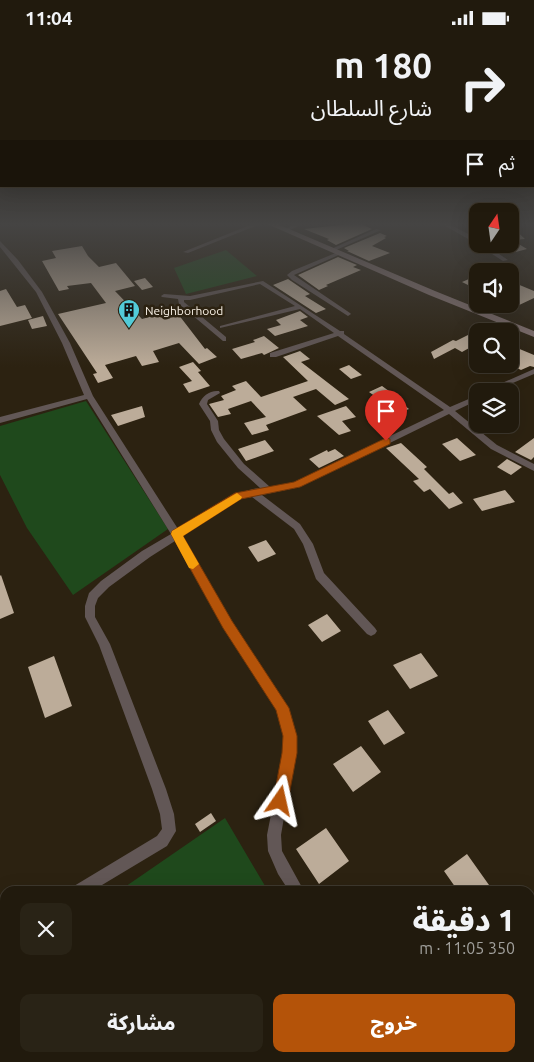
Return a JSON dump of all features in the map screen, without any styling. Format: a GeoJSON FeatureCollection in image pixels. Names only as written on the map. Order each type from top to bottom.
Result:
{"type":"FeatureCollection","features":[{"type":"Feature","properties":{"kind":"street"},"geometry":{"type":"LineString","coordinates":[[19,271],[38,292],[66,343],[89,396],[176,534],[227,624],[282,708],[290,736],[290,753],[274,835],[275,851],[294,886]]}},
{"type":"Feature","properties":{"kind":"street"},"geometry":{"type":"LineString","coordinates":[[296,271],[290,275],[294,279],[348,314]]}},
{"type":"Feature","properties":{"kind":"street"},"geometry":{"type":"LineString","coordinates":[[382,271],[534,334]]}},
{"type":"Feature","properties":{"kind":"street"},"geometry":{"type":"LineString","coordinates":[[164,296],[181,299],[261,282],[341,333],[450,411],[494,447],[534,468]]}},
{"type":"Feature","properties":{"kind":"street"},"geometry":{"type":"LineString","coordinates":[[181,299],[181,303],[223,339]]}},
{"type":"Feature","properties":{"kind":"street"},"geometry":{"type":"LineString","coordinates":[[222,327],[301,307]]}},
{"type":"Feature","properties":{"kind":"street"},"geometry":{"type":"LineString","coordinates":[[273,355],[341,333]]}},
{"type":"Feature","properties":{"kind":"street"},"geometry":{"type":"LineString","coordinates":[[506,383],[534,371]]}},
{"type":"Feature","properties":{"kind":"street"},"geometry":{"type":"LineString","coordinates":[[216,393],[205,399],[203,404],[214,421],[215,430],[220,440],[241,466],[268,490]]}},
{"type":"Feature","properties":{"kind":"street"},"geometry":{"type":"LineString","coordinates":[[0,420],[89,396]]}},
{"type":"Feature","properties":{"kind":"street"},"geometry":{"type":"LineString","coordinates":[[87,886],[162,841],[169,831],[167,814],[159,789],[104,644],[90,617],[93,595],[105,584],[176,534],[238,496],[297,485],[469,402]]}},
{"type":"Feature","properties":{"kind":"street"},"geometry":{"type":"LineString","coordinates":[[253,492],[264,503],[294,523],[301,531],[313,552],[316,569],[320,576],[371,631]]}},
{"type":"Feature","properties":{"kind":"green space"},"geometry":{"type":"Polygon","coordinates":[[[175,271],[251,271],[257,276],[186,294],[175,271]]]}},
{"type":"Feature","properties":{"kind":"green space"},"geometry":{"type":"Polygon","coordinates":[[[86,401],[168,529],[73,595],[27,528],[0,475],[0,426],[86,401]]]}},
{"type":"Feature","properties":{"kind":"green space"},"geometry":{"type":"Polygon","coordinates":[[[225,818],[265,886],[126,886],[225,818]]]}},
{"type":"Feature","properties":{"kind":"building","name":"Neighborhood"},"geometry":{"type":"Polygon","coordinates":[[[48,271],[123,271],[135,286],[115,291],[142,319],[175,310],[205,349],[207,348],[217,357],[199,364],[179,343],[153,351],[159,362],[142,366],[136,356],[105,365],[113,378],[98,383],[93,374],[97,373],[58,314],[106,303],[91,283],[67,286],[69,289],[59,291],[48,271]]]}},
{"type":"Feature","properties":{"kind":"building"},"geometry":{"type":"Polygon","coordinates":[[[307,271],[359,271],[319,290],[298,275],[307,271]]]}},
{"type":"Feature","properties":{"kind":"building"},"geometry":{"type":"Polygon","coordinates":[[[145,278],[153,287],[142,290],[134,281],[145,278]]]}},
{"type":"Feature","properties":{"kind":"building"},"geometry":{"type":"Polygon","coordinates":[[[288,279],[310,294],[305,296],[326,309],[316,313],[273,285],[288,279]]]}},
{"type":"Feature","properties":{"kind":"building"},"geometry":{"type":"Polygon","coordinates":[[[469,279],[469,286],[462,282],[469,279]]]}},
{"type":"Feature","properties":{"kind":"building"},"geometry":{"type":"Polygon","coordinates":[[[519,285],[534,291],[534,298],[519,305],[519,285]]]}},
{"type":"Feature","properties":{"kind":"building"},"geometry":{"type":"Polygon","coordinates":[[[6,289],[17,307],[25,305],[32,318],[0,326],[0,291],[6,289]]]}},
{"type":"Feature","properties":{"kind":"building"},"geometry":{"type":"Polygon","coordinates":[[[300,311],[308,317],[300,320],[308,326],[275,336],[267,329],[281,325],[276,320],[300,311]]]}},
{"type":"Feature","properties":{"kind":"building"},"geometry":{"type":"Polygon","coordinates":[[[43,316],[47,326],[32,329],[28,320],[43,316]]]}},
{"type":"Feature","properties":{"kind":"building"},"geometry":{"type":"Polygon","coordinates":[[[469,334],[469,348],[462,352],[455,348],[434,359],[431,352],[453,340],[456,341],[469,334]]]}},
{"type":"Feature","properties":{"kind":"building"},"geometry":{"type":"Polygon","coordinates":[[[264,336],[279,348],[264,355],[262,353],[241,359],[232,349],[255,342],[253,340],[264,336]]]}},
{"type":"Feature","properties":{"kind":"building"},"geometry":{"type":"Polygon","coordinates":[[[519,349],[534,355],[534,367],[530,366],[519,369],[519,349]]]}},
{"type":"Feature","properties":{"kind":"building"},"geometry":{"type":"Polygon","coordinates":[[[300,351],[310,359],[301,362],[349,399],[335,405],[316,389],[293,397],[307,410],[266,425],[269,430],[252,435],[244,423],[266,417],[251,401],[228,409],[231,414],[218,417],[209,404],[224,400],[221,396],[236,390],[232,386],[246,381],[261,397],[308,381],[283,357],[300,351]]]}},
{"type":"Feature","properties":{"kind":"building"},"geometry":{"type":"Polygon","coordinates":[[[193,362],[201,371],[198,372],[210,386],[189,393],[183,384],[192,381],[179,367],[193,362]]]}},
{"type":"Feature","properties":{"kind":"building"},"geometry":{"type":"Polygon","coordinates":[[[349,365],[362,375],[351,379],[339,369],[349,365]]]}},
{"type":"Feature","properties":{"kind":"building"},"geometry":{"type":"Polygon","coordinates":[[[382,386],[409,409],[399,413],[369,392],[382,386]]]}},
{"type":"Feature","properties":{"kind":"building"},"geometry":{"type":"Polygon","coordinates":[[[142,406],[145,417],[118,426],[111,415],[142,406]]]}},
{"type":"Feature","properties":{"kind":"building"},"geometry":{"type":"Polygon","coordinates":[[[346,406],[356,417],[342,421],[351,431],[339,435],[317,416],[346,406]]]}},
{"type":"Feature","properties":{"kind":"building"},"geometry":{"type":"Polygon","coordinates":[[[457,438],[476,455],[460,461],[442,444],[457,438]]]}},
{"type":"Feature","properties":{"kind":"building"},"geometry":{"type":"Polygon","coordinates":[[[534,438],[534,457],[531,460],[515,452],[534,438]]]}},
{"type":"Feature","properties":{"kind":"building"},"geometry":{"type":"Polygon","coordinates":[[[265,440],[274,451],[246,461],[238,449],[265,440]]]}},
{"type":"Feature","properties":{"kind":"building"},"geometry":{"type":"Polygon","coordinates":[[[401,443],[427,467],[424,469],[449,494],[453,492],[463,503],[449,509],[430,489],[424,492],[413,481],[419,479],[386,448],[401,443]]]}},
{"type":"Feature","properties":{"kind":"building"},"geometry":{"type":"Polygon","coordinates":[[[335,449],[344,456],[319,468],[309,459],[327,450],[328,452],[335,449]]]}},
{"type":"Feature","properties":{"kind":"building"},"geometry":{"type":"Polygon","coordinates":[[[507,459],[522,467],[511,475],[497,467],[507,459]]]}},
{"type":"Feature","properties":{"kind":"building"},"geometry":{"type":"Polygon","coordinates":[[[505,490],[515,502],[482,511],[473,499],[505,490]]]}},
{"type":"Feature","properties":{"kind":"building"},"geometry":{"type":"Polygon","coordinates":[[[266,540],[276,554],[258,562],[248,547],[266,540]]]}},
{"type":"Feature","properties":{"kind":"building"},"geometry":{"type":"Polygon","coordinates":[[[0,576],[14,613],[0,619],[0,576]]]}},
{"type":"Feature","properties":{"kind":"building"},"geometry":{"type":"Polygon","coordinates":[[[327,614],[341,631],[322,642],[308,625],[327,614]]]}},
{"type":"Feature","properties":{"kind":"building"},"geometry":{"type":"Polygon","coordinates":[[[421,653],[438,676],[410,689],[393,665],[421,653]]]}},
{"type":"Feature","properties":{"kind":"building"},"geometry":{"type":"Polygon","coordinates":[[[54,656],[72,706],[45,718],[28,667],[54,656]]]}},
{"type":"Feature","properties":{"kind":"building"},"geometry":{"type":"Polygon","coordinates":[[[388,710],[405,733],[384,745],[368,721],[388,710]]]}},
{"type":"Feature","properties":{"kind":"building"},"geometry":{"type":"Polygon","coordinates":[[[361,746],[381,772],[353,792],[333,764],[361,746]]]}},
{"type":"Feature","properties":{"kind":"building"},"geometry":{"type":"Polygon","coordinates":[[[211,813],[216,821],[200,832],[195,824],[211,813]]]}},
{"type":"Feature","properties":{"kind":"building"},"geometry":{"type":"Polygon","coordinates":[[[326,828],[349,861],[319,884],[296,849],[326,828]]]}},
{"type":"Feature","properties":{"kind":"building"},"geometry":{"type":"Polygon","coordinates":[[[467,854],[489,885],[454,886],[444,871],[467,854]]]}},
{"type":"Feature","properties":{"kind":"slow traffic"},"geometry":{"type":"LineString","coordinates":[[193,564],[176,534],[237,497]]}},
{"type":"Feature","properties":{"kind":"place","name":"Neighborhood"},"geometry":{"type":"Point","coordinates":[129,329]}},
{"type":"Feature","properties":{"kind":"route"},"geometry":{"type":"LineString","coordinates":[[280,801],[290,753],[290,736],[282,708],[227,624],[176,534],[238,496],[297,485],[386,441]]}}]}
